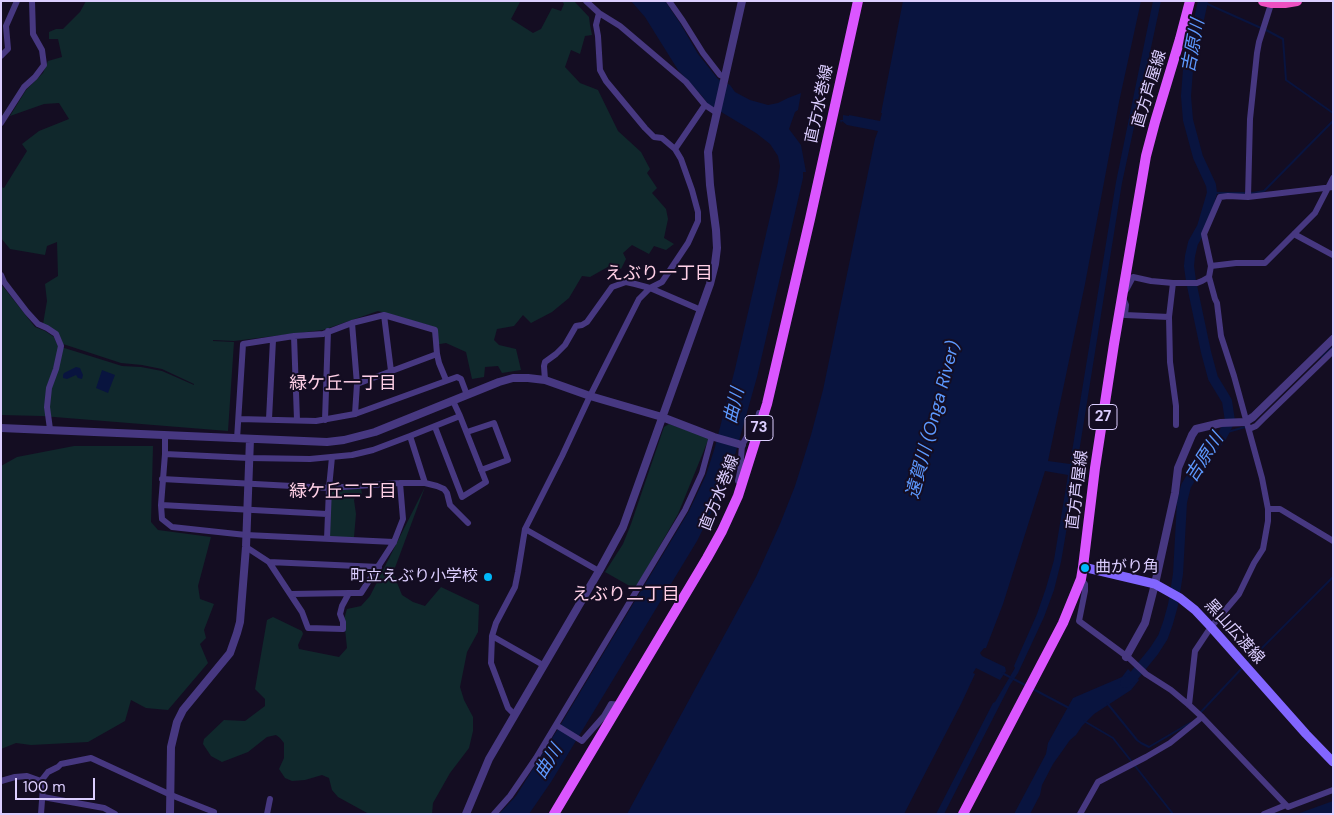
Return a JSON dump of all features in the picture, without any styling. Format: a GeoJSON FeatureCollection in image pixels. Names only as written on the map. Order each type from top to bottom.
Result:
{"type":"FeatureCollection","features":[{"type":"Feature","properties":{"kind":"highway"},"geometry":{"type":"LineString","coordinates":[[1269,2],[1285,3],[1297,1]]}},
{"type":"Feature","properties":{"kind":"main road","name":"直方水巻線"},"geometry":{"type":"LineString","coordinates":[[554,814],[708,558],[738,496],[767,404],[858,1]]}},
{"type":"Feature","properties":{"kind":"main road","name":"直方芦屋線"},"geometry":{"type":"LineString","coordinates":[[963,814],[1063,623],[1081,579],[1095,468],[1122,294],[1150,141],[1176,56],[1190,1]]}},
{"type":"Feature","properties":{"kind":"main road","name":"黒山広渡線"},"geometry":{"type":"LineString","coordinates":[[1083,568],[1159,586],[1180,598],[1211,627],[1299,727],[1333,762]]}},
{"type":"Feature","properties":{"kind":"street"},"geometry":{"type":"LineString","coordinates":[[1,56],[8,49],[4,26],[17,1]]}},
{"type":"Feature","properties":{"kind":"street"},"geometry":{"type":"LineString","coordinates":[[1,123],[24,87],[44,65],[42,50],[33,34],[32,1]]}},
{"type":"Feature","properties":{"kind":"street"},"geometry":{"type":"LineString","coordinates":[[586,1],[599,13],[620,26],[686,82],[705,105],[717,112]]}},
{"type":"Feature","properties":{"kind":"street"},"geometry":{"type":"LineString","coordinates":[[669,1],[703,53],[720,75],[725,78]]}},
{"type":"Feature","properties":{"kind":"street"},"geometry":{"type":"LineString","coordinates":[[466,814],[488,759],[599,571],[622,527],[710,284],[716,256],[716,230],[708,152],[742,1]]}},
{"type":"Feature","properties":{"kind":"street"},"geometry":{"type":"LineString","coordinates":[[1248,196],[1250,119],[1257,53],[1269,2]]}},
{"type":"Feature","properties":{"kind":"street"},"geometry":{"type":"LineString","coordinates":[[515,715],[508,708],[491,663],[492,636],[496,623],[515,588],[525,528],[639,299],[650,288],[662,282],[688,243],[698,221],[698,212],[692,190],[681,159],[675,149],[662,138],[654,137],[645,128],[606,81],[600,70],[596,25],[599,13]]}},
{"type":"Feature","properties":{"kind":"street"},"geometry":{"type":"LineString","coordinates":[[675,149],[705,105]]}},
{"type":"Feature","properties":{"kind":"street"},"geometry":{"type":"LineString","coordinates":[[1211,266],[1265,262],[1315,213],[1330,188],[1333,178]]}},
{"type":"Feature","properties":{"kind":"street"},"geometry":{"type":"LineString","coordinates":[[1189,704],[1195,651],[1211,627],[1239,594],[1254,563],[1264,549],[1268,521],[1268,509],[1262,478],[1221,336],[1217,303],[1209,277],[1211,266],[1204,234],[1220,197],[1330,188]]}},
{"type":"Feature","properties":{"kind":"street"},"geometry":{"type":"LineString","coordinates":[[1294,234],[1333,255]]}},
{"type":"Feature","properties":{"kind":"street"},"geometry":{"type":"LineString","coordinates":[[1,275],[4,282],[27,312],[38,324],[56,334],[61,346],[56,369],[49,388],[47,407],[50,429]]}},
{"type":"Feature","properties":{"kind":"street"},"geometry":{"type":"LineString","coordinates":[[1169,318],[1125,315],[1126,305],[1122,294],[1133,277],[1173,283],[1197,283],[1209,277]]}},
{"type":"Feature","properties":{"kind":"street"},"geometry":{"type":"LineString","coordinates":[[545,380],[545,362],[564,345],[576,326],[587,322],[612,287],[626,282],[650,288],[701,310]]}},
{"type":"Feature","properties":{"kind":"street"},"geometry":{"type":"LineString","coordinates":[[1173,283],[1169,318],[1170,362],[1176,406],[1176,425]]}},
{"type":"Feature","properties":{"kind":"street"},"geometry":{"type":"LineString","coordinates":[[384,315],[391,371]]}},
{"type":"Feature","properties":{"kind":"street"},"geometry":{"type":"LineString","coordinates":[[237,439],[243,344],[294,336],[322,334],[352,322],[384,315],[436,330],[439,364],[446,380]]}},
{"type":"Feature","properties":{"kind":"street"},"geometry":{"type":"LineString","coordinates":[[352,322],[357,384],[355,414]]}},
{"type":"Feature","properties":{"kind":"street"},"geometry":{"type":"LineString","coordinates":[[325,420],[328,331]]}},
{"type":"Feature","properties":{"kind":"street"},"geometry":{"type":"LineString","coordinates":[[294,336],[297,420]]}},
{"type":"Feature","properties":{"kind":"street"},"geometry":{"type":"LineString","coordinates":[[1247,424],[1333,339]]}},
{"type":"Feature","properties":{"kind":"street"},"geometry":{"type":"LineString","coordinates":[[269,419],[272,340]]}},
{"type":"Feature","properties":{"kind":"street"},"geometry":{"type":"LineString","coordinates":[[1127,658],[1145,623],[1159,586],[1178,468],[1196,429],[1221,423],[1256,426],[1333,351]]}},
{"type":"Feature","properties":{"kind":"street"},"geometry":{"type":"LineString","coordinates":[[357,384],[437,354]]}},
{"type":"Feature","properties":{"kind":"street"},"geometry":{"type":"LineString","coordinates":[[239,418],[325,420],[355,414],[457,377],[462,379],[467,395]]}},
{"type":"Feature","properties":{"kind":"street"},"geometry":{"type":"LineString","coordinates":[[1,428],[327,442],[344,440],[375,432],[499,382],[513,378],[528,378],[545,380],[590,396],[662,417],[742,445]]}},
{"type":"Feature","properties":{"kind":"street"},"geometry":{"type":"LineString","coordinates":[[435,427],[462,497],[486,482],[453,400]]}},
{"type":"Feature","properties":{"kind":"street"},"geometry":{"type":"LineString","coordinates":[[738,496],[736,487],[740,472],[742,445],[758,418],[762,405],[767,404]]}},
{"type":"Feature","properties":{"kind":"street"},"geometry":{"type":"LineString","coordinates":[[165,454],[310,459],[352,455],[373,450],[460,416]]}},
{"type":"Feature","properties":{"kind":"street"},"geometry":{"type":"LineString","coordinates":[[467,432],[494,423],[508,460],[481,470]]}},
{"type":"Feature","properties":{"kind":"street"},"geometry":{"type":"LineString","coordinates":[[165,436],[161,505],[162,519],[172,527],[246,535],[394,542]]}},
{"type":"Feature","properties":{"kind":"street"},"geometry":{"type":"LineString","coordinates":[[410,436],[425,483]]}},
{"type":"Feature","properties":{"kind":"street"},"geometry":{"type":"LineString","coordinates":[[494,814],[536,758],[685,510],[702,474],[713,436]]}},
{"type":"Feature","properties":{"kind":"street"},"geometry":{"type":"LineString","coordinates":[[170,814],[171,747],[177,722],[183,710],[230,653],[238,633],[246,547],[250,439]]}},
{"type":"Feature","properties":{"kind":"street"},"geometry":{"type":"LineString","coordinates":[[327,539],[327,514],[332,457]]}},
{"type":"Feature","properties":{"kind":"street"},"geometry":{"type":"LineString","coordinates":[[162,480],[329,488],[425,483],[444,489],[450,506],[468,523]]}},
{"type":"Feature","properties":{"kind":"street"},"geometry":{"type":"LineString","coordinates":[[291,594],[361,593],[394,542],[402,519],[400,483]]}},
{"type":"Feature","properties":{"kind":"street"},"geometry":{"type":"LineString","coordinates":[[161,505],[327,514]]}},
{"type":"Feature","properties":{"kind":"street"},"geometry":{"type":"LineString","coordinates":[[1268,509],[1280,509],[1333,541]]}},
{"type":"Feature","properties":{"kind":"street"},"geometry":{"type":"LineString","coordinates":[[525,528],[599,571]]}},
{"type":"Feature","properties":{"kind":"street"},"geometry":{"type":"LineString","coordinates":[[246,547],[269,562],[302,612],[308,628],[343,629],[340,614],[349,593]]}},
{"type":"Feature","properties":{"kind":"street"},"geometry":{"type":"LineString","coordinates":[[269,562],[379,567]]}},
{"type":"Feature","properties":{"kind":"street"},"geometry":{"type":"LineString","coordinates":[[1081,579],[1085,584],[1085,591],[1079,621],[1146,674],[1189,704],[1286,805]]}},
{"type":"Feature","properties":{"kind":"street"},"geometry":{"type":"LineString","coordinates":[[492,636],[543,665]]}},
{"type":"Feature","properties":{"kind":"street"},"geometry":{"type":"LineString","coordinates":[[556,725],[582,741],[604,716],[611,704],[620,705]]}},
{"type":"Feature","properties":{"kind":"street"},"geometry":{"type":"LineString","coordinates":[[1080,814],[1098,782],[1146,758],[1170,743],[1202,717]]}},
{"type":"Feature","properties":{"kind":"street"},"geometry":{"type":"LineString","coordinates":[[41,782],[48,772],[58,768],[60,764],[91,758],[171,795],[214,812]]}},
{"type":"Feature","properties":{"kind":"street"},"geometry":{"type":"LineString","coordinates":[[1,781],[27,776],[41,782],[43,787],[41,814]]}},
{"type":"Feature","properties":{"kind":"street"},"geometry":{"type":"LineString","coordinates":[[1264,814],[1333,790]]}},
{"type":"Feature","properties":{"kind":"street"},"geometry":{"type":"LineString","coordinates":[[43,798],[104,808],[115,814]]}},
{"type":"Feature","properties":{"kind":"street"},"geometry":{"type":"LineString","coordinates":[[267,814],[270,799]]}},
{"type":"Feature","properties":{"kind":"green space"},"geometry":{"type":"Polygon","coordinates":[[[86,1],[517,1],[520,2],[511,19],[533,33],[541,29],[552,8],[561,11],[564,4],[562,1],[574,1],[589,17],[592,35],[585,36],[580,54],[571,50],[565,67],[580,83],[598,90],[618,131],[641,152],[650,169],[647,173],[657,188],[652,193],[666,209],[668,219],[664,238],[674,244],[666,250],[654,246],[649,254],[632,245],[623,253],[626,259],[621,269],[613,264],[590,277],[582,276],[569,298],[552,312],[531,323],[523,315],[514,326],[497,329],[494,340],[499,345],[516,349],[521,370],[502,373],[498,366],[485,367],[484,377],[472,379],[466,352],[446,343],[434,345],[431,326],[378,311],[323,330],[234,341],[213,340],[234,342],[228,431],[42,416],[1,415],[1,284],[35,327],[54,337],[58,346],[122,366],[162,371],[194,385],[162,369],[121,363],[63,344],[43,324],[47,301],[45,284],[58,276],[57,242],[47,246],[45,255],[10,249],[1,238],[1,187],[4,188],[27,151],[22,144],[39,131],[69,119],[59,103],[44,104],[10,116],[26,90],[43,73],[48,61],[62,57],[58,39],[49,39],[49,32],[63,29],[80,12],[86,1]]]}},
{"type":"Feature","properties":{"kind":"green space"},"geometry":{"type":"Polygon","coordinates":[[[669,424],[709,438],[678,514],[635,589],[605,572],[623,544],[664,427],[669,424]]]}},
{"type":"Feature","properties":{"kind":"green space"},"geometry":{"type":"Polygon","coordinates":[[[74,446],[153,446],[151,522],[158,530],[211,537],[198,586],[200,599],[214,604],[204,630],[206,638],[200,644],[208,663],[168,710],[146,708],[131,700],[125,721],[88,742],[31,745],[16,743],[1,749],[1,466],[17,457],[74,446]]]}},
{"type":"Feature","properties":{"kind":"green space"},"geometry":{"type":"Polygon","coordinates":[[[425,487],[393,573],[402,595],[413,602],[425,606],[441,587],[479,605],[478,632],[467,652],[460,687],[473,717],[473,731],[469,748],[450,773],[433,803],[432,814],[369,814],[338,797],[332,790],[329,778],[322,775],[305,780],[292,781],[285,778],[279,769],[284,758],[284,743],[276,735],[267,737],[248,752],[222,762],[211,756],[203,744],[204,739],[224,720],[245,721],[265,706],[265,699],[255,689],[267,620],[273,617],[302,631],[303,634],[298,645],[299,649],[339,657],[347,648],[344,619],[347,609],[361,606],[370,596],[425,487]]]}},
{"type":"Feature","properties":{"kind":"green space"},"geometry":{"type":"Polygon","coordinates":[[[361,489],[362,494],[357,494],[354,500],[356,514],[354,537],[331,537],[329,535],[331,493],[335,490],[361,489]]]}},
{"type":"Feature","properties":{"kind":"water","name":"曲川"},"geometry":{"type":"Polygon","coordinates":[[[631,1],[665,1],[698,54],[718,79],[730,85],[735,92],[750,100],[768,105],[778,103],[801,93],[798,110],[795,112],[789,129],[801,145],[806,172],[803,172],[757,377],[735,455],[721,493],[697,541],[551,782],[529,814],[499,814],[516,796],[561,724],[689,511],[706,475],[735,369],[778,182],[780,166],[778,156],[770,144],[756,133],[708,104],[678,70],[645,17],[631,1]]]}},
{"type":"Feature","properties":{"kind":"water","name":"遠賀川 (Onga River)"},"geometry":{"type":"Polygon","coordinates":[[[903,1],[1141,1],[1119,102],[1085,284],[1048,461],[1070,464],[1116,182],[1153,1],[1161,1],[1122,183],[1069,515],[1054,590],[1044,617],[1018,673],[1010,685],[944,814],[936,814],[993,703],[1015,668],[1014,666],[1037,614],[1054,560],[1068,475],[1045,471],[1003,604],[986,648],[980,653],[982,656],[1005,667],[1006,671],[1000,680],[976,668],[961,704],[904,814],[627,814],[756,577],[795,486],[823,390],[878,131],[847,125],[842,121],[841,123],[840,120],[843,120],[843,115],[849,115],[880,121],[903,1]]]}},
{"type":"Feature","properties":{"kind":"water"},"geometry":{"type":"Polygon","coordinates":[[[76,367],[80,368],[83,375],[82,379],[76,375],[67,379],[63,378],[64,373],[76,367]]]}},
{"type":"Feature","properties":{"kind":"water"},"geometry":{"type":"Polygon","coordinates":[[[102,370],[115,375],[108,393],[96,388],[102,370]]]}},
{"type":"Feature","properties":{"kind":"water"},"geometry":{"type":"Polygon","coordinates":[[[1128,669],[1139,680],[1131,690],[1094,714],[1070,740],[1053,764],[1030,814],[1014,814],[1046,754],[1048,743],[1073,698],[1122,677],[1128,669]]]}},
{"type":"Feature","properties":{"kind":"water"},"geometry":{"type":"Polygon","coordinates":[[[1333,801],[1333,814],[1297,814],[1333,801]]]}},
{"type":"Feature","properties":{"kind":"waterway","name":"吉原川"},"geometry":{"type":"LineString","coordinates":[[1125,683],[1133,677],[1163,637],[1173,605],[1178,574],[1182,502],[1186,486],[1200,463],[1221,438],[1230,421],[1227,401],[1213,378],[1206,352],[1189,266],[1193,243],[1202,227],[1212,193],[1211,185],[1198,157],[1188,120],[1186,96],[1188,70],[1203,1]]}},
{"type":"Feature","properties":{"kind":"waterway"},"geometry":{"type":"LineString","coordinates":[[1203,2],[1261,28]]}},
{"type":"Feature","properties":{"kind":"waterway"},"geometry":{"type":"LineString","coordinates":[[1266,30],[1283,39],[1286,80],[1333,113]]}},
{"type":"Feature","properties":{"kind":"waterway"},"geometry":{"type":"LineString","coordinates":[[1212,193],[1253,193],[1264,191],[1333,121]]}},
{"type":"Feature","properties":{"kind":"waterway"},"geometry":{"type":"LineString","coordinates":[[1322,357],[1333,347]]}},
{"type":"Feature","properties":{"kind":"waterway"},"geometry":{"type":"LineString","coordinates":[[1224,433],[1245,427]]}},
{"type":"Feature","properties":{"kind":"waterway"},"geometry":{"type":"LineString","coordinates":[[1248,662],[1333,577]]}},
{"type":"Feature","properties":{"kind":"waterway"},"geometry":{"type":"LineString","coordinates":[[1200,713],[1243,667]]}},
{"type":"Feature","properties":{"kind":"waterway"},"geometry":{"type":"LineString","coordinates":[[1002,673],[1027,686]]}},
{"type":"Feature","properties":{"kind":"waterway"},"geometry":{"type":"LineString","coordinates":[[1033,689],[1069,708]]}},
{"type":"Feature","properties":{"kind":"waterway"},"geometry":{"type":"LineString","coordinates":[[1107,703],[1137,740],[1149,747],[1190,723]]}},
{"type":"Feature","properties":{"kind":"waterway"},"geometry":{"type":"LineString","coordinates":[[1084,721],[1113,738],[1173,814]]}},
{"type":"Feature","properties":{"kind":"place","name":"曲がり角"},"geometry":{"type":"Point","coordinates":[1085,568]}},
{"type":"Feature","properties":{"kind":"place","name":"町立えぶり小学校"},"geometry":{"type":"Point","coordinates":[488,577]}},
{"type":"Feature","properties":{"kind":"district","name":"えぶり一丁目"},"geometry":{"type":"Point","coordinates":[659,274]}},
{"type":"Feature","properties":{"kind":"district","name":"緑ケ丘一丁目"},"geometry":{"type":"Point","coordinates":[343,384]}},
{"type":"Feature","properties":{"kind":"district","name":"緑ケ丘二丁目"},"geometry":{"type":"Point","coordinates":[343,492]}},
{"type":"Feature","properties":{"kind":"district","name":"えぶり二丁目"},"geometry":{"type":"Point","coordinates":[626,595]}}]}
